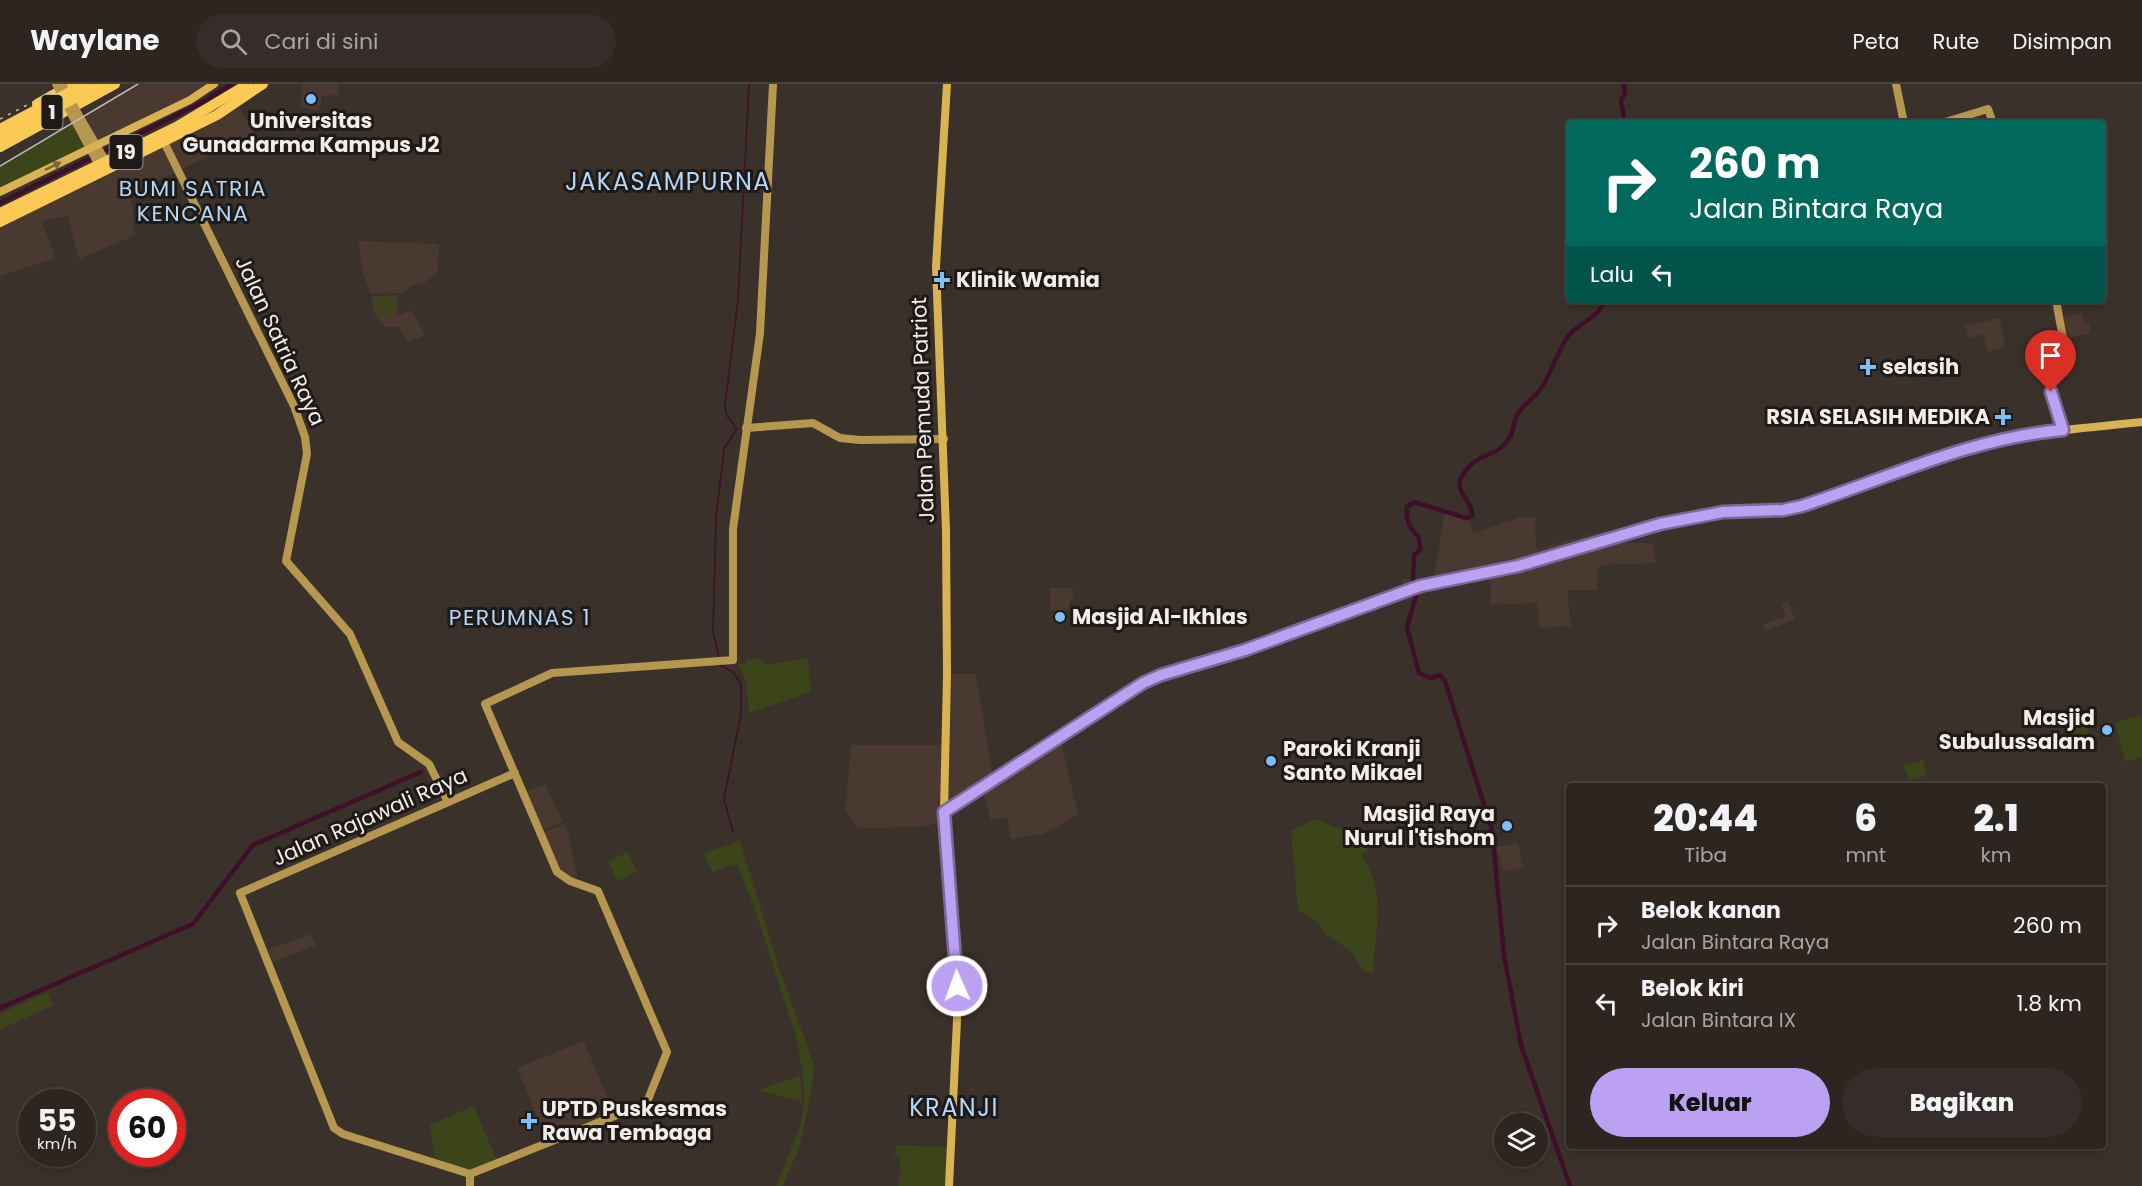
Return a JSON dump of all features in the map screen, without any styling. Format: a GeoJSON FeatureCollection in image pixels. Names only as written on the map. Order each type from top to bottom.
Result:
{"type":"FeatureCollection","features":[{"type":"Feature","properties":{"kind":"highway","name":"1"},"geometry":{"type":"LineString","coordinates":[[0,124],[72,84]]}},
{"type":"Feature","properties":{"kind":"highway","name":"1"},"geometry":{"type":"LineString","coordinates":[[0,129],[85,84]]}},
{"type":"Feature","properties":{"kind":"highway","name":"1"},"geometry":{"type":"LineString","coordinates":[[3,142],[102,84]]}},
{"type":"Feature","properties":{"kind":"highway","name":"1"},"geometry":{"type":"LineString","coordinates":[[3,142],[115,84]]}},
{"type":"Feature","properties":{"kind":"highway","name":"19"},"geometry":{"type":"LineString","coordinates":[[0,213],[176,127],[248,84]]}},
{"type":"Feature","properties":{"kind":"highway","name":"19"},"geometry":{"type":"LineString","coordinates":[[0,224],[218,115],[264,84]]}},
{"type":"Feature","properties":{"kind":"highway"},"geometry":{"type":"LineString","coordinates":[[0,154],[3,142]]}},
{"type":"Feature","properties":{"kind":"main road"},"geometry":{"type":"LineString","coordinates":[[0,192],[190,100],[214,84]]}},
{"type":"Feature","properties":{"kind":"main road"},"geometry":{"type":"LineString","coordinates":[[0,224],[83,185],[218,116],[264,84]]}},
{"type":"Feature","properties":{"kind":"main road","name":"Jalan Pemuda Patriot"},"geometry":{"type":"LineString","coordinates":[[947,84],[936,266],[944,439],[946,735],[944,812],[956,951],[957,1020],[949,1186]]}},
{"type":"Feature","properties":{"kind":"main road"},"geometry":{"type":"LineString","coordinates":[[83,185],[89,175],[104,165],[132,155],[141,156]]}},
{"type":"Feature","properties":{"kind":"main road"},"geometry":{"type":"LineString","coordinates":[[944,812],[1149,679],[1245,650],[1420,586],[1518,566],[1660,524],[1723,512],[1783,510],[1802,506],[1988,442],[2024,434],[2142,422]]}},
{"type":"Feature","properties":{"kind":"main road"},"geometry":{"type":"LineString","coordinates":[[1916,474],[1923,463]]}},
{"type":"Feature","properties":{"kind":"street"},"geometry":{"type":"LineString","coordinates":[[56,84],[104,165]]}},
{"type":"Feature","properties":{"kind":"street"},"geometry":{"type":"LineString","coordinates":[[62,84],[76,116]]}},
{"type":"Feature","properties":{"kind":"street"},"geometry":{"type":"LineString","coordinates":[[470,1186],[470,1174],[647,1102],[667,1052],[598,891],[570,881],[557,872],[485,704],[552,673],[733,660],[733,529],[760,333],[773,84]]}},
{"type":"Feature","properties":{"kind":"street"},"geometry":{"type":"LineString","coordinates":[[1896,84],[1903,120]]}},
{"type":"Feature","properties":{"kind":"street"},"geometry":{"type":"LineString","coordinates":[[1952,120],[1988,109],[1992,120]]}},
{"type":"Feature","properties":{"kind":"street","name":"Jalan Satria Raya"},"geometry":{"type":"LineString","coordinates":[[164,144],[270,357],[303,430],[307,454],[286,558],[293,572],[331,610],[350,634],[398,742],[429,764],[442,806]]}},
{"type":"Feature","properties":{"kind":"street"},"geometry":{"type":"LineString","coordinates":[[2057,303],[2066,356],[2053,378],[2051,392],[2063,430]]}},
{"type":"Feature","properties":{"kind":"street"},"geometry":{"type":"LineString","coordinates":[[746,428],[813,423],[840,438],[860,440],[944,439]]}},
{"type":"Feature","properties":{"kind":"street","name":"Jalan Rajawali Raya"},"geometry":{"type":"LineString","coordinates":[[470,1174],[347,1135],[334,1128],[240,893],[515,773]]}},
{"type":"Feature","properties":{"kind":"shaded area"},"geometry":{"type":"Polygon","coordinates":[[[136,84],[213,84],[87,150],[74,124],[136,84]]]}},
{"type":"Feature","properties":{"kind":"shaded area","name":"Universitas Gunadarma Kampus J2"},"geometry":{"type":"Polygon","coordinates":[[[302,84],[338,84],[338,95],[321,96],[322,102],[318,111],[301,107],[302,84]]]}},
{"type":"Feature","properties":{"kind":"shaded area"},"geometry":{"type":"Polygon","coordinates":[[[237,104],[254,134],[131,194],[135,235],[79,259],[68,216],[42,221],[55,258],[0,276],[0,226],[237,104]]]}},
{"type":"Feature","properties":{"kind":"shaded area"},"geometry":{"type":"Polygon","coordinates":[[[358,241],[439,244],[438,271],[423,284],[411,286],[403,293],[371,294],[363,274],[358,241]]]}},
{"type":"Feature","properties":{"kind":"shaded area"},"geometry":{"type":"Polygon","coordinates":[[[397,295],[398,315],[411,310],[425,335],[407,342],[399,327],[384,327],[374,313],[371,296],[397,295]]]}},
{"type":"Feature","properties":{"kind":"shaded area"},"geometry":{"type":"Polygon","coordinates":[[[2082,313],[2084,324],[2089,323],[2091,333],[2065,339],[2061,318],[2082,313]]]}},
{"type":"Feature","properties":{"kind":"shaded area"},"geometry":{"type":"Polygon","coordinates":[[[2000,318],[2005,347],[1987,352],[1984,334],[1968,338],[1965,326],[2000,318]]]}},
{"type":"Feature","properties":{"kind":"shaded area"},"geometry":{"type":"Polygon","coordinates":[[[1445,511],[1468,515],[1473,533],[1522,517],[1535,517],[1536,549],[1608,530],[1610,543],[1652,543],[1656,563],[1599,565],[1597,590],[1567,590],[1571,626],[1539,628],[1537,603],[1491,605],[1491,578],[1405,597],[1402,579],[1434,579],[1445,511]]]}},
{"type":"Feature","properties":{"kind":"shaded area"},"geometry":{"type":"Polygon","coordinates":[[[1050,588],[1073,588],[1073,596],[1067,610],[1050,610],[1050,588]]]}},
{"type":"Feature","properties":{"kind":"shaded area"},"geometry":{"type":"Polygon","coordinates":[[[1788,601],[1795,619],[1765,631],[1763,625],[1786,616],[1781,604],[1788,601]]]}},
{"type":"Feature","properties":{"kind":"shaded area"},"geometry":{"type":"Polygon","coordinates":[[[952,674],[976,674],[993,778],[1060,736],[1078,814],[1044,834],[1011,839],[1007,817],[991,820],[984,795],[929,826],[858,829],[845,811],[851,745],[948,745],[952,674]]]}},
{"type":"Feature","properties":{"kind":"shaded area"},"geometry":{"type":"Polygon","coordinates":[[[545,784],[563,822],[542,830],[526,792],[545,784]]]}},
{"type":"Feature","properties":{"kind":"shaded area"},"geometry":{"type":"Polygon","coordinates":[[[566,823],[577,877],[573,879],[559,872],[544,832],[566,823]]]}},
{"type":"Feature","properties":{"kind":"shaded area"},"geometry":{"type":"Polygon","coordinates":[[[1518,843],[1523,867],[1502,872],[1497,847],[1518,843]]]}},
{"type":"Feature","properties":{"kind":"shaded area"},"geometry":{"type":"Polygon","coordinates":[[[311,934],[316,945],[273,962],[268,950],[311,934]]]}},
{"type":"Feature","properties":{"kind":"shaded area"},"geometry":{"type":"Polygon","coordinates":[[[584,1041],[613,1112],[546,1139],[517,1068],[584,1041]]]}},
{"type":"Feature","properties":{"kind":"green space"},"geometry":{"type":"Polygon","coordinates":[[[74,124],[87,150],[0,189],[0,166],[74,124]]]}},
{"type":"Feature","properties":{"kind":"green space"},"geometry":{"type":"Polygon","coordinates":[[[395,296],[396,314],[378,315],[377,297],[395,296]]]}},
{"type":"Feature","properties":{"kind":"green space"},"geometry":{"type":"Polygon","coordinates":[[[756,658],[766,665],[808,658],[811,692],[749,713],[746,680],[737,663],[746,664],[746,660],[756,658]]]}},
{"type":"Feature","properties":{"kind":"green space"},"geometry":{"type":"Polygon","coordinates":[[[2142,715],[2142,757],[2125,762],[2115,723],[2142,715]]]}},
{"type":"Feature","properties":{"kind":"green space"},"geometry":{"type":"Polygon","coordinates":[[[2084,718],[2089,734],[2070,739],[2067,723],[2084,718]]]}},
{"type":"Feature","properties":{"kind":"green space"},"geometry":{"type":"Polygon","coordinates":[[[1923,760],[1927,775],[1910,780],[1903,766],[1923,760]]]}},
{"type":"Feature","properties":{"kind":"green space"},"geometry":{"type":"Polygon","coordinates":[[[1315,819],[1360,837],[1368,851],[1361,854],[1375,884],[1378,912],[1373,973],[1363,971],[1352,952],[1327,935],[1316,921],[1298,910],[1291,831],[1315,819]]]}},
{"type":"Feature","properties":{"kind":"green space"},"geometry":{"type":"Polygon","coordinates":[[[740,841],[780,971],[814,1065],[810,1099],[800,1145],[783,1186],[776,1186],[800,1127],[804,1103],[803,1074],[796,1036],[755,909],[737,864],[712,872],[704,853],[740,841]]]}},
{"type":"Feature","properties":{"kind":"green space"},"geometry":{"type":"Polygon","coordinates":[[[628,852],[637,872],[617,881],[608,861],[628,852]]]}},
{"type":"Feature","properties":{"kind":"green space"},"geometry":{"type":"Polygon","coordinates":[[[47,992],[53,1005],[0,1030],[0,1014],[47,992]]]}},
{"type":"Feature","properties":{"kind":"green space"},"geometry":{"type":"Polygon","coordinates":[[[800,1076],[802,1102],[761,1091],[761,1089],[800,1076]]]}},
{"type":"Feature","properties":{"kind":"green space"},"geometry":{"type":"Polygon","coordinates":[[[474,1106],[496,1159],[468,1172],[435,1158],[430,1125],[474,1106]]]}},
{"type":"Feature","properties":{"kind":"green space"},"geometry":{"type":"Polygon","coordinates":[[[897,1145],[949,1147],[947,1186],[897,1186],[900,1157],[894,1155],[897,1145]]]}},
{"type":"Feature","properties":{"kind":"waterway"},"geometry":{"type":"LineString","coordinates":[[0,203],[201,103],[232,84]]}},
{"type":"Feature","properties":{"kind":"waterway"},"geometry":{"type":"LineString","coordinates":[[719,658],[713,632],[716,518],[724,449],[737,429],[727,416],[725,406],[738,299],[749,84]]}},
{"type":"Feature","properties":{"kind":"waterway"},"geometry":{"type":"LineString","coordinates":[[1624,84],[1625,93],[1621,101],[1624,120]]}},
{"type":"Feature","properties":{"kind":"waterway"},"geometry":{"type":"LineString","coordinates":[[1570,1186],[1521,1045],[1504,955],[1492,830],[1445,681],[1440,675],[1431,678],[1419,673],[1407,627],[1416,596],[1413,581],[1414,555],[1420,550],[1419,537],[1409,524],[1407,507],[1414,502],[1466,518],[1472,516],[1470,506],[1460,488],[1461,478],[1476,460],[1499,449],[1508,441],[1519,412],[1541,388],[1570,333],[1593,316],[1604,303]]}},
{"type":"Feature","properties":{"kind":"waterway"},"geometry":{"type":"LineString","coordinates":[[720,665],[733,672],[741,684],[741,714],[724,799],[733,832]]}},
{"type":"Feature","properties":{"kind":"waterway"},"geometry":{"type":"LineString","coordinates":[[0,1008],[193,924],[253,845],[421,772]]}},
{"type":"Feature","properties":{"kind":"tram line"},"geometry":{"type":"LineString","coordinates":[[0,166],[138,84]]}},
{"type":"Feature","properties":{"kind":"railway"},"geometry":{"type":"LineString","coordinates":[[0,119],[68,84]]}},
{"type":"Feature","properties":{"kind":"place","name":"Universitas Gunadarma Kampus J2"},"geometry":{"type":"Point","coordinates":[311,99]}},
{"type":"Feature","properties":{"kind":"place","name":"Klinik Wamia"},"geometry":{"type":"Point","coordinates":[942,280]}},
{"type":"Feature","properties":{"kind":"place","name":"selasih"},"geometry":{"type":"Point","coordinates":[1868,367]}},
{"type":"Feature","properties":{"kind":"place","name":"RSIA SELASIH MEDIKA"},"geometry":{"type":"Point","coordinates":[2003,417]}},
{"type":"Feature","properties":{"kind":"place","name":"Masjid Al-Ikhlas"},"geometry":{"type":"Point","coordinates":[1060,617]}},
{"type":"Feature","properties":{"kind":"place","name":"Masjid Subulussalam"},"geometry":{"type":"Point","coordinates":[2107,730]}},
{"type":"Feature","properties":{"kind":"place","name":"Paroki Kranji Santo Mikael"},"geometry":{"type":"Point","coordinates":[1271,761]}},
{"type":"Feature","properties":{"kind":"place","name":"Masjid Raya Nurul I'tishom"},"geometry":{"type":"Point","coordinates":[1507,826]}},
{"type":"Feature","properties":{"kind":"place","name":"UPTD Puskesmas Rawa Tembaga"},"geometry":{"type":"Point","coordinates":[529,1121]}},
{"type":"Feature","properties":{"kind":"district","name":"JAKASAMPURNA"},"geometry":{"type":"Point","coordinates":[668,182]}},
{"type":"Feature","properties":{"kind":"district","name":"BUMI SATRIA KENCANA"},"geometry":{"type":"Point","coordinates":[193,200]}},
{"type":"Feature","properties":{"kind":"district","name":"PERUMNAS 1"},"geometry":{"type":"Point","coordinates":[520,617]}},
{"type":"Feature","properties":{"kind":"district","name":"KRANJI"},"geometry":{"type":"Point","coordinates":[954,1108]}},
{"type":"Feature","properties":{"kind":"route"},"geometry":{"type":"LineString","coordinates":[[957,986],[955,928],[944,812],[1149,679],[1245,650],[1420,586],[1518,566],[1660,524],[1723,512],[1783,510],[1802,506],[1953,452],[2024,434],[2063,430],[2051,392]]}}]}
